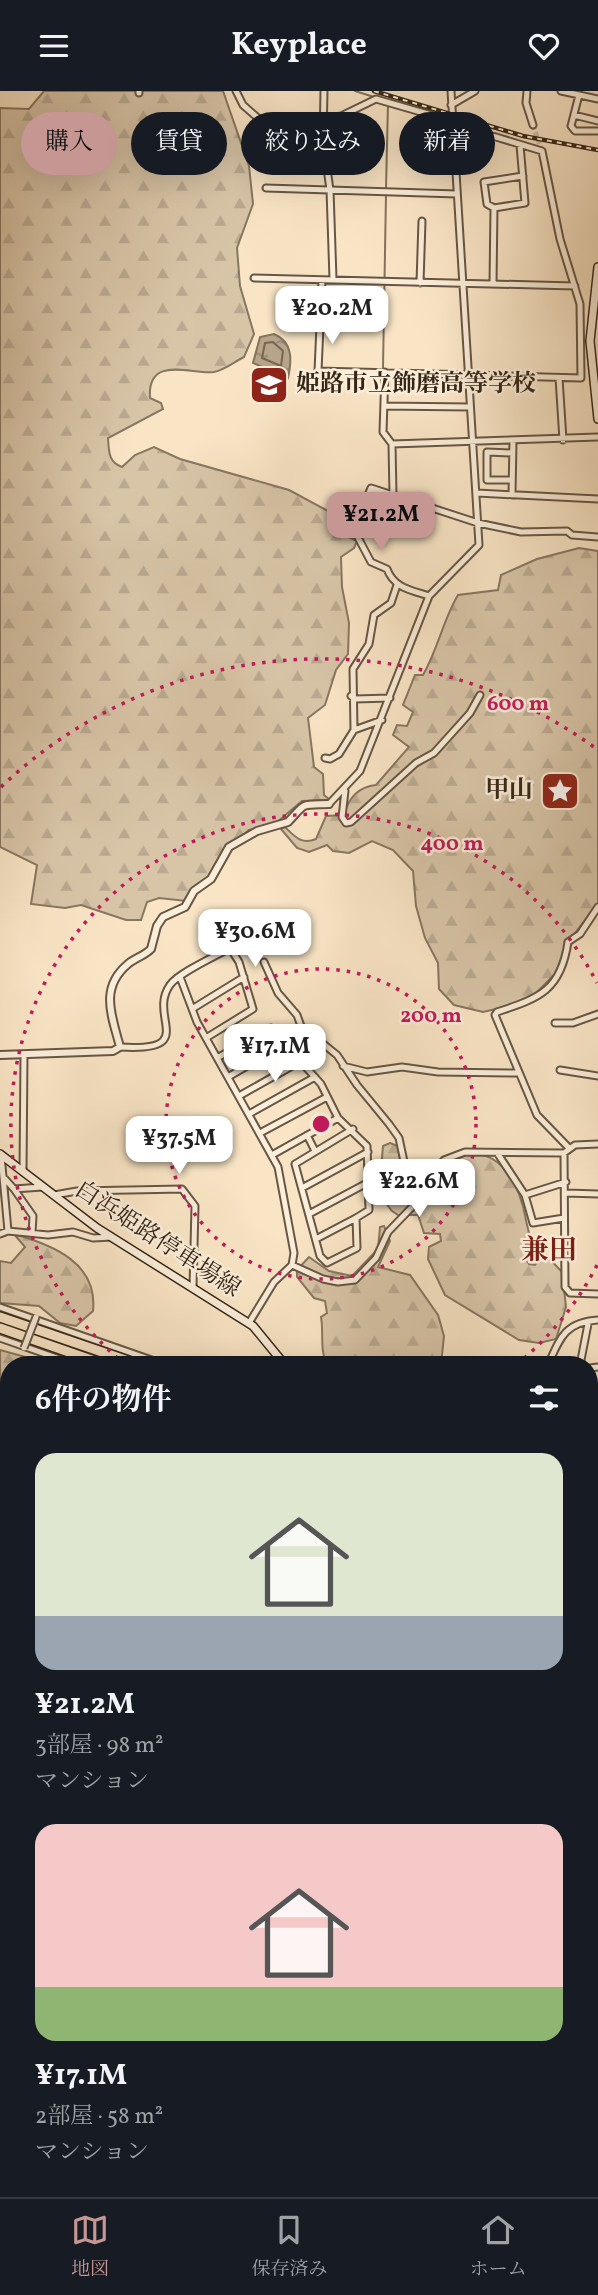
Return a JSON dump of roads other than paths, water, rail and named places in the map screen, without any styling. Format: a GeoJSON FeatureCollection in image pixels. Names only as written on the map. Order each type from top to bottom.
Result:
{"type":"FeatureCollection","features":[{"type":"Feature","properties":{"kind":"highway"},"geometry":{"type":"LineString","coordinates":[[0,1317],[114,1356]]}},
{"type":"Feature","properties":{"kind":"highway"},"geometry":{"type":"LineString","coordinates":[[0,1328],[80,1356]]}},
{"type":"Feature","properties":{"kind":"main road"},"geometry":{"type":"LineString","coordinates":[[598,267],[590,341],[598,419]]}},
{"type":"Feature","properties":{"kind":"main road","name":"白浜姫路停車場線"},"geometry":{"type":"LineString","coordinates":[[0,1155],[112,1237],[248,1323],[277,1356]]}},
{"type":"Feature","properties":{"kind":"street"},"geometry":{"type":"LineString","coordinates":[[236,91],[243,105],[251,112]]}},
{"type":"Feature","properties":{"kind":"street"},"geometry":{"type":"LineString","coordinates":[[323,112],[324,91]]}},
{"type":"Feature","properties":{"kind":"street"},"geometry":{"type":"LineString","coordinates":[[451,91],[451,112]]}},
{"type":"Feature","properties":{"kind":"street"},"geometry":{"type":"LineString","coordinates":[[451,105],[475,91]]}},
{"type":"Feature","properties":{"kind":"street"},"geometry":{"type":"LineString","coordinates":[[527,91],[526,103],[533,125]]}},
{"type":"Feature","properties":{"kind":"street"},"geometry":{"type":"LineString","coordinates":[[561,91],[598,99]]}},
{"type":"Feature","properties":{"kind":"street"},"geometry":{"type":"LineString","coordinates":[[579,95],[570,121],[575,131],[598,131]]}},
{"type":"Feature","properties":{"kind":"street"},"geometry":{"type":"LineString","coordinates":[[349,112],[376,99],[421,112]]}},
{"type":"Feature","properties":{"kind":"street"},"geometry":{"type":"LineString","coordinates":[[574,115],[598,121]]}},
{"type":"Feature","properties":{"kind":"street"},"geometry":{"type":"LineString","coordinates":[[322,281],[317,370],[468,373],[581,379],[583,376],[578,339],[580,304],[559,239],[542,151],[495,137]]}},
{"type":"Feature","properties":{"kind":"street"},"geometry":{"type":"LineString","coordinates":[[520,145],[523,176],[525,203],[494,208],[487,205],[484,181],[523,176]]}},
{"type":"Feature","properties":{"kind":"street"},"geometry":{"type":"LineString","coordinates":[[328,175],[333,279]]}},
{"type":"Feature","properties":{"kind":"street"},"geometry":{"type":"LineString","coordinates":[[120,1047],[107,995],[114,981],[128,963],[151,949],[163,917],[185,907],[194,891],[211,879],[229,847],[257,831],[288,822],[295,809],[306,804],[329,804],[345,790],[360,771],[429,596],[473,555],[479,545],[456,175]]}},
{"type":"Feature","properties":{"kind":"street"},"geometry":{"type":"LineString","coordinates":[[266,188],[457,194]]}},
{"type":"Feature","properties":{"kind":"street"},"geometry":{"type":"LineString","coordinates":[[493,284],[494,208]]}},
{"type":"Feature","properties":{"kind":"street"},"geometry":{"type":"LineString","coordinates":[[420,282],[422,221]]}},
{"type":"Feature","properties":{"kind":"street"},"geometry":{"type":"LineString","coordinates":[[254,278],[575,286]]}},
{"type":"Feature","properties":{"kind":"street"},"geometry":{"type":"LineString","coordinates":[[385,372],[383,432],[392,444],[393,495]]}},
{"type":"Feature","properties":{"kind":"street"},"geometry":{"type":"LineString","coordinates":[[559,378],[564,440]]}},
{"type":"Feature","properties":{"kind":"street"},"geometry":{"type":"LineString","coordinates":[[384,406],[470,407]]}},
{"type":"Feature","properties":{"kind":"street"},"geometry":{"type":"LineString","coordinates":[[392,444],[598,437]]}},
{"type":"Feature","properties":{"kind":"street"},"geometry":{"type":"LineString","coordinates":[[512,495],[513,441]]}},
{"type":"Feature","properties":{"kind":"street"},"geometry":{"type":"LineString","coordinates":[[512,480],[487,480],[487,452],[513,453]]}},
{"type":"Feature","properties":{"kind":"street"},"geometry":{"type":"LineString","coordinates":[[429,596],[397,585],[391,580],[387,569],[371,562],[354,530],[370,488],[478,523],[521,532],[567,531],[572,535],[598,537]]}},
{"type":"Feature","properties":{"kind":"street"},"geometry":{"type":"LineString","coordinates":[[477,493],[598,499]]}},
{"type":"Feature","properties":{"kind":"street"},"geometry":{"type":"LineString","coordinates":[[324,758],[330,759],[339,754],[354,730],[351,696],[353,669],[369,644],[374,615],[391,603],[397,585]]}},
{"type":"Feature","properties":{"kind":"street"},"geometry":{"type":"LineString","coordinates":[[345,790],[342,817],[346,823],[351,823],[407,770],[434,753],[470,713],[480,695]]}},
{"type":"Feature","properties":{"kind":"street"},"geometry":{"type":"LineString","coordinates":[[351,696],[355,699],[390,698]]}},
{"type":"Feature","properties":{"kind":"street"},"geometry":{"type":"LineString","coordinates":[[354,730],[382,720]]}},
{"type":"Feature","properties":{"kind":"street"},"geometry":{"type":"LineString","coordinates":[[598,907],[580,934],[568,942],[565,967],[538,999],[497,1012],[517,1073],[521,1075],[537,1115],[566,1150],[565,1287],[570,1293],[598,1294]]}},
{"type":"Feature","properties":{"kind":"street"},"geometry":{"type":"LineString","coordinates":[[0,1055],[113,1051],[120,1047],[149,1049],[162,1042],[166,1036],[165,996],[170,983],[230,948],[244,977],[253,1009],[206,1038]]}},
{"type":"Feature","properties":{"kind":"street"},"geometry":{"type":"LineString","coordinates":[[264,962],[278,993],[297,1015],[301,1026],[332,1049],[399,1138],[406,1171],[422,1194]]}},
{"type":"Feature","properties":{"kind":"street"},"geometry":{"type":"LineString","coordinates":[[180,977],[206,1038],[281,1174],[294,1253],[292,1265],[274,1282],[248,1323]]}},
{"type":"Feature","properties":{"kind":"street"},"geometry":{"type":"LineString","coordinates":[[192,1009],[244,977]]}},
{"type":"Feature","properties":{"kind":"street"},"geometry":{"type":"LineString","coordinates":[[555,1023],[573,1023],[598,1014]]}},
{"type":"Feature","properties":{"kind":"street"},"geometry":{"type":"LineString","coordinates":[[217,1058],[271,1028],[284,1036],[285,1044],[315,1077],[338,1118],[353,1129],[367,1146],[369,1210],[316,1239]]}},
{"type":"Feature","properties":{"kind":"street"},"geometry":{"type":"LineString","coordinates":[[228,1077],[285,1044]]}},
{"type":"Feature","properties":{"kind":"street"},"geometry":{"type":"LineString","coordinates":[[23,1172],[24,1055]]}},
{"type":"Feature","properties":{"kind":"street"},"geometry":{"type":"LineString","coordinates":[[239,1095],[301,1061]]}},
{"type":"Feature","properties":{"kind":"street"},"geometry":{"type":"LineString","coordinates":[[344,1066],[367,1072],[402,1067],[438,1072],[517,1073]]}},
{"type":"Feature","properties":{"kind":"street"},"geometry":{"type":"LineString","coordinates":[[560,1070],[598,1076]]}},
{"type":"Feature","properties":{"kind":"street"},"geometry":{"type":"LineString","coordinates":[[249,1114],[315,1077]]}},
{"type":"Feature","properties":{"kind":"street"},"geometry":{"type":"LineString","coordinates":[[260,1133],[327,1097]]}},
{"type":"Feature","properties":{"kind":"street"},"geometry":{"type":"LineString","coordinates":[[272,1155],[338,1118]]}},
{"type":"Feature","properties":{"kind":"street"},"geometry":{"type":"LineString","coordinates":[[353,1129],[295,1164],[320,1257],[327,1263],[357,1248],[356,1218]]}},
{"type":"Feature","properties":{"kind":"street"},"geometry":{"type":"LineString","coordinates":[[307,1135],[315,1151]]}},
{"type":"Feature","properties":{"kind":"street"},"geometry":{"type":"LineString","coordinates":[[292,1265],[323,1279],[338,1282],[355,1280],[376,1258],[394,1224],[422,1194],[444,1160],[465,1152],[498,1154],[566,1150],[583,1143],[598,1144]]}},
{"type":"Feature","properties":{"kind":"street"},"geometry":{"type":"LineString","coordinates":[[302,1188],[368,1152]]}},
{"type":"Feature","properties":{"kind":"street"},"geometry":{"type":"LineString","coordinates":[[498,1154],[525,1195],[533,1223],[564,1218]]}},
{"type":"Feature","properties":{"kind":"street"},"geometry":{"type":"LineString","coordinates":[[0,1155],[3,1217],[8,1231]]}},
{"type":"Feature","properties":{"kind":"street"},"geometry":{"type":"LineString","coordinates":[[2,1176],[33,1216],[35,1222],[32,1233]]}},
{"type":"Feature","properties":{"kind":"street"},"geometry":{"type":"LineString","coordinates":[[309,1214],[369,1182]]}},
{"type":"Feature","properties":{"kind":"street"},"geometry":{"type":"LineString","coordinates":[[525,1195],[566,1182]]}},
{"type":"Feature","properties":{"kind":"street"},"geometry":{"type":"LineString","coordinates":[[14,1189],[42,1187]]}},
{"type":"Feature","properties":{"kind":"street"},"geometry":{"type":"LineString","coordinates":[[53,1195],[77,1191],[182,1189],[195,1206],[193,1287]]}},
{"type":"Feature","properties":{"kind":"street"},"geometry":{"type":"LineString","coordinates":[[566,1193],[598,1193]]}},
{"type":"Feature","properties":{"kind":"street"},"geometry":{"type":"LineString","coordinates":[[0,1234],[8,1231],[73,1232],[93,1238],[112,1237]]}},
{"type":"Feature","properties":{"kind":"street"},"geometry":{"type":"LineString","coordinates":[[0,1307],[36,1317],[142,1356]]}},
{"type":"Feature","properties":{"kind":"street"},"geometry":{"type":"LineString","coordinates":[[24,1348],[36,1317]]}},
{"type":"Feature","properties":{"kind":"street"},"geometry":{"type":"LineString","coordinates":[[551,1356],[554,1346],[566,1329],[579,1322],[598,1320]]}},
{"type":"Feature","properties":{"kind":"street"},"geometry":{"type":"LineString","coordinates":[[582,1356],[588,1324]]}},
{"type":"Feature","properties":{"kind":"street"},"geometry":{"type":"LineString","coordinates":[[0,1338],[49,1356]]}},
{"type":"Feature","properties":{"kind":"water"},"geometry":{"type":"Polygon","coordinates":[[[274,334],[285,342],[290,352],[288,378],[253,363],[260,337],[274,334]]]}},
{"type":"Feature","properties":{"kind":"waterway"},"geometry":{"type":"LineString","coordinates":[[355,91],[374,97]]}},
{"type":"Feature","properties":{"kind":"waterway"},"geometry":{"type":"LineString","coordinates":[[386,188],[388,103]]}},
{"type":"Feature","properties":{"kind":"waterway"},"geometry":{"type":"LineString","coordinates":[[383,368],[386,194]]}},
{"type":"Feature","properties":{"kind":"tunnel"},"geometry":{"type":"LineString","coordinates":[[533,125],[542,151]]}},
{"type":"Feature","properties":{"kind":"railway"},"geometry":{"type":"LineString","coordinates":[[374,91],[523,136],[598,150]]}},
{"type":"Feature","properties":{"kind":"place","name":"姫路市立飾磨高等学校"},"geometry":{"type":"Point","coordinates":[269,385]}},
{"type":"Feature","properties":{"kind":"place","name":"甲山"},"geometry":{"type":"Point","coordinates":[560,791]}},
{"type":"Feature","properties":{"kind":"district","name":"兼田"},"geometry":{"type":"Point","coordinates":[549,1251]}}]}
